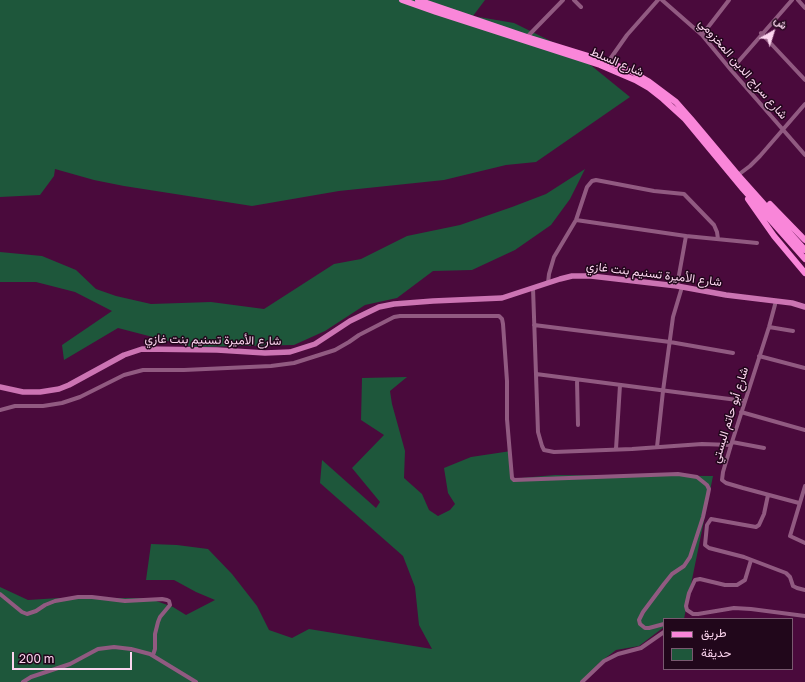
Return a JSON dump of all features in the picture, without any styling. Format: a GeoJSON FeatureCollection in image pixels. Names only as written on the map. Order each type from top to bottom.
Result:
{"type":"FeatureCollection","features":[{"type":"Feature","properties":{"kind":"main road","name":"شارع السلط"},"geometry":{"type":"LineString","coordinates":[[402,0],[600,65],[635,80],[663,99],[677,111],[805,259]]}},
{"type":"Feature","properties":{"kind":"main road","name":"شارع السلط"},"geometry":{"type":"LineString","coordinates":[[418,0],[527,37],[608,62],[631,71],[648,81],[676,102],[738,175],[805,250]]}},
{"type":"Feature","properties":{"kind":"main road"},"geometry":{"type":"LineString","coordinates":[[743,189],[766,225],[805,273]]}},
{"type":"Feature","properties":{"kind":"main road"},"geometry":{"type":"LineString","coordinates":[[752,190],[766,200],[805,240]]}},
{"type":"Feature","properties":{"kind":"main road","name":"شارع الأميرة تسنيم بنت غازي"},"geometry":{"type":"LineString","coordinates":[[0,387],[23,392],[40,392],[59,389],[124,355],[142,349],[217,350],[265,353],[290,352],[315,344],[350,322],[379,307],[394,304],[433,301],[495,299],[572,276],[591,276],[679,286],[726,295],[804,306]]}},
{"type":"Feature","properties":{"kind":"street"},"geometry":{"type":"LineString","coordinates":[[527,37],[562,0]]}},
{"type":"Feature","properties":{"kind":"street"},"geometry":{"type":"LineString","coordinates":[[574,0],[581,7]]}},
{"type":"Feature","properties":{"kind":"street"},"geometry":{"type":"LineString","coordinates":[[608,62],[623,40],[658,0]]}},
{"type":"Feature","properties":{"kind":"street","name":"شارع سراج الدين المخزومي"},"geometry":{"type":"LineString","coordinates":[[662,0],[702,34],[731,70],[805,155]]}},
{"type":"Feature","properties":{"kind":"street"},"geometry":{"type":"LineString","coordinates":[[702,34],[728,0]]}},
{"type":"Feature","properties":{"kind":"street"},"geometry":{"type":"LineString","coordinates":[[731,70],[792,0]]}},
{"type":"Feature","properties":{"kind":"street"},"geometry":{"type":"LineString","coordinates":[[798,0],[805,8]]}},
{"type":"Feature","properties":{"kind":"street"},"geometry":{"type":"LineString","coordinates":[[761,34],[805,80]]}},
{"type":"Feature","properties":{"kind":"street"},"geometry":{"type":"LineString","coordinates":[[738,175],[750,166],[805,104]]}},
{"type":"Feature","properties":{"kind":"street"},"geometry":{"type":"LineString","coordinates":[[548,283],[554,258],[576,220],[587,187],[592,181],[601,180],[654,191],[684,194],[689,197],[714,225],[718,239]]}},
{"type":"Feature","properties":{"kind":"street"},"geometry":{"type":"LineString","coordinates":[[576,220],[686,236],[758,243]]}},
{"type":"Feature","properties":{"kind":"street"},"geometry":{"type":"LineString","coordinates":[[657,447],[663,391],[686,236]]}},
{"type":"Feature","properties":{"kind":"street"},"geometry":{"type":"LineString","coordinates":[[533,288],[538,432],[544,450],[554,452],[702,444],[732,444],[764,448]]}},
{"type":"Feature","properties":{"kind":"street","name":"شارع أبو حاتم البستي"},"geometry":{"type":"LineString","coordinates":[[776,301],[741,412],[723,475],[723,482],[799,503]]}},
{"type":"Feature","properties":{"kind":"street"},"geometry":{"type":"LineString","coordinates":[[0,410],[15,406],[43,406],[62,403],[80,397],[124,375],[143,370],[184,370],[271,366],[294,363],[335,350],[359,335],[394,317],[498,316],[502,319],[503,324],[507,381],[507,419],[512,478],[514,480],[678,474],[697,477],[707,485],[709,489],[703,517],[690,557],[684,566],[668,579],[643,612],[639,620],[640,624],[645,628],[663,624]]}},
{"type":"Feature","properties":{"kind":"street"},"geometry":{"type":"LineString","coordinates":[[534,325],[670,342],[733,353]]}},
{"type":"Feature","properties":{"kind":"street"},"geometry":{"type":"LineString","coordinates":[[769,327],[793,331]]}},
{"type":"Feature","properties":{"kind":"street"},"geometry":{"type":"LineString","coordinates":[[759,356],[805,368]]}},
{"type":"Feature","properties":{"kind":"street"},"geometry":{"type":"LineString","coordinates":[[536,374],[745,401]]}},
{"type":"Feature","properties":{"kind":"street"},"geometry":{"type":"LineString","coordinates":[[577,380],[578,425]]}},
{"type":"Feature","properties":{"kind":"street"},"geometry":{"type":"LineString","coordinates":[[616,449],[620,385]]}},
{"type":"Feature","properties":{"kind":"street"},"geometry":{"type":"LineString","coordinates":[[741,412],[805,430]]}},
{"type":"Feature","properties":{"kind":"street"},"geometry":{"type":"LineString","coordinates":[[805,486],[790,536],[805,543]]}},
{"type":"Feature","properties":{"kind":"street"},"geometry":{"type":"LineString","coordinates":[[768,495],[764,514],[759,525],[756,527],[714,519],[709,520],[704,542],[705,546],[751,560],[786,573],[790,577],[793,586],[805,590]]}},
{"type":"Feature","properties":{"kind":"street"},"geometry":{"type":"LineString","coordinates":[[751,560],[745,580],[737,585],[719,585],[700,579],[693,581],[686,606],[687,610],[693,614],[729,609],[751,609],[805,616]]}},
{"type":"Feature","properties":{"kind":"street"},"geometry":{"type":"LineString","coordinates":[[0,594],[22,612],[27,614],[55,601],[78,597],[125,601],[162,598],[169,601],[170,605],[160,617],[158,622],[153,655]]}},
{"type":"Feature","properties":{"kind":"street"},"geometry":{"type":"LineString","coordinates":[[582,682],[604,661],[618,654],[641,648],[663,633]]}},
{"type":"Feature","properties":{"kind":"street"},"geometry":{"type":"LineString","coordinates":[[23,682],[32,677],[70,664],[98,650],[114,647],[142,651],[153,655],[196,682]]}},
{"type":"Feature","properties":{"kind":"green space"},"geometry":{"type":"Polygon","coordinates":[[[0,0],[485,0],[473,16],[514,23],[577,54],[630,97],[536,162],[506,165],[444,180],[339,191],[252,206],[124,186],[94,180],[55,169],[54,176],[40,195],[0,197],[0,0]]]}},
{"type":"Feature","properties":{"kind":"green space"},"geometry":{"type":"Polygon","coordinates":[[[585,169],[570,199],[551,225],[515,250],[472,270],[433,271],[397,298],[365,305],[325,331],[294,345],[191,347],[118,328],[64,360],[62,345],[112,311],[75,292],[36,282],[0,282],[0,252],[42,256],[76,270],[96,289],[116,296],[151,304],[211,302],[264,309],[334,264],[361,259],[407,236],[460,225],[512,207],[546,194],[585,169]]]}},
{"type":"Feature","properties":{"kind":"green space"},"geometry":{"type":"Polygon","coordinates":[[[407,377],[390,391],[392,404],[405,451],[404,478],[422,494],[429,510],[438,516],[450,510],[455,504],[448,493],[444,468],[471,457],[511,451],[510,479],[555,475],[713,476],[684,618],[663,618],[663,628],[639,646],[616,650],[599,663],[582,682],[0,682],[0,587],[28,600],[59,598],[148,598],[173,607],[186,615],[215,600],[174,580],[146,580],[151,544],[177,545],[208,549],[232,574],[257,606],[269,630],[292,638],[309,629],[432,649],[419,625],[415,587],[403,556],[320,483],[322,460],[376,508],[380,502],[352,468],[384,435],[361,420],[362,378],[407,377]]]}}]}
